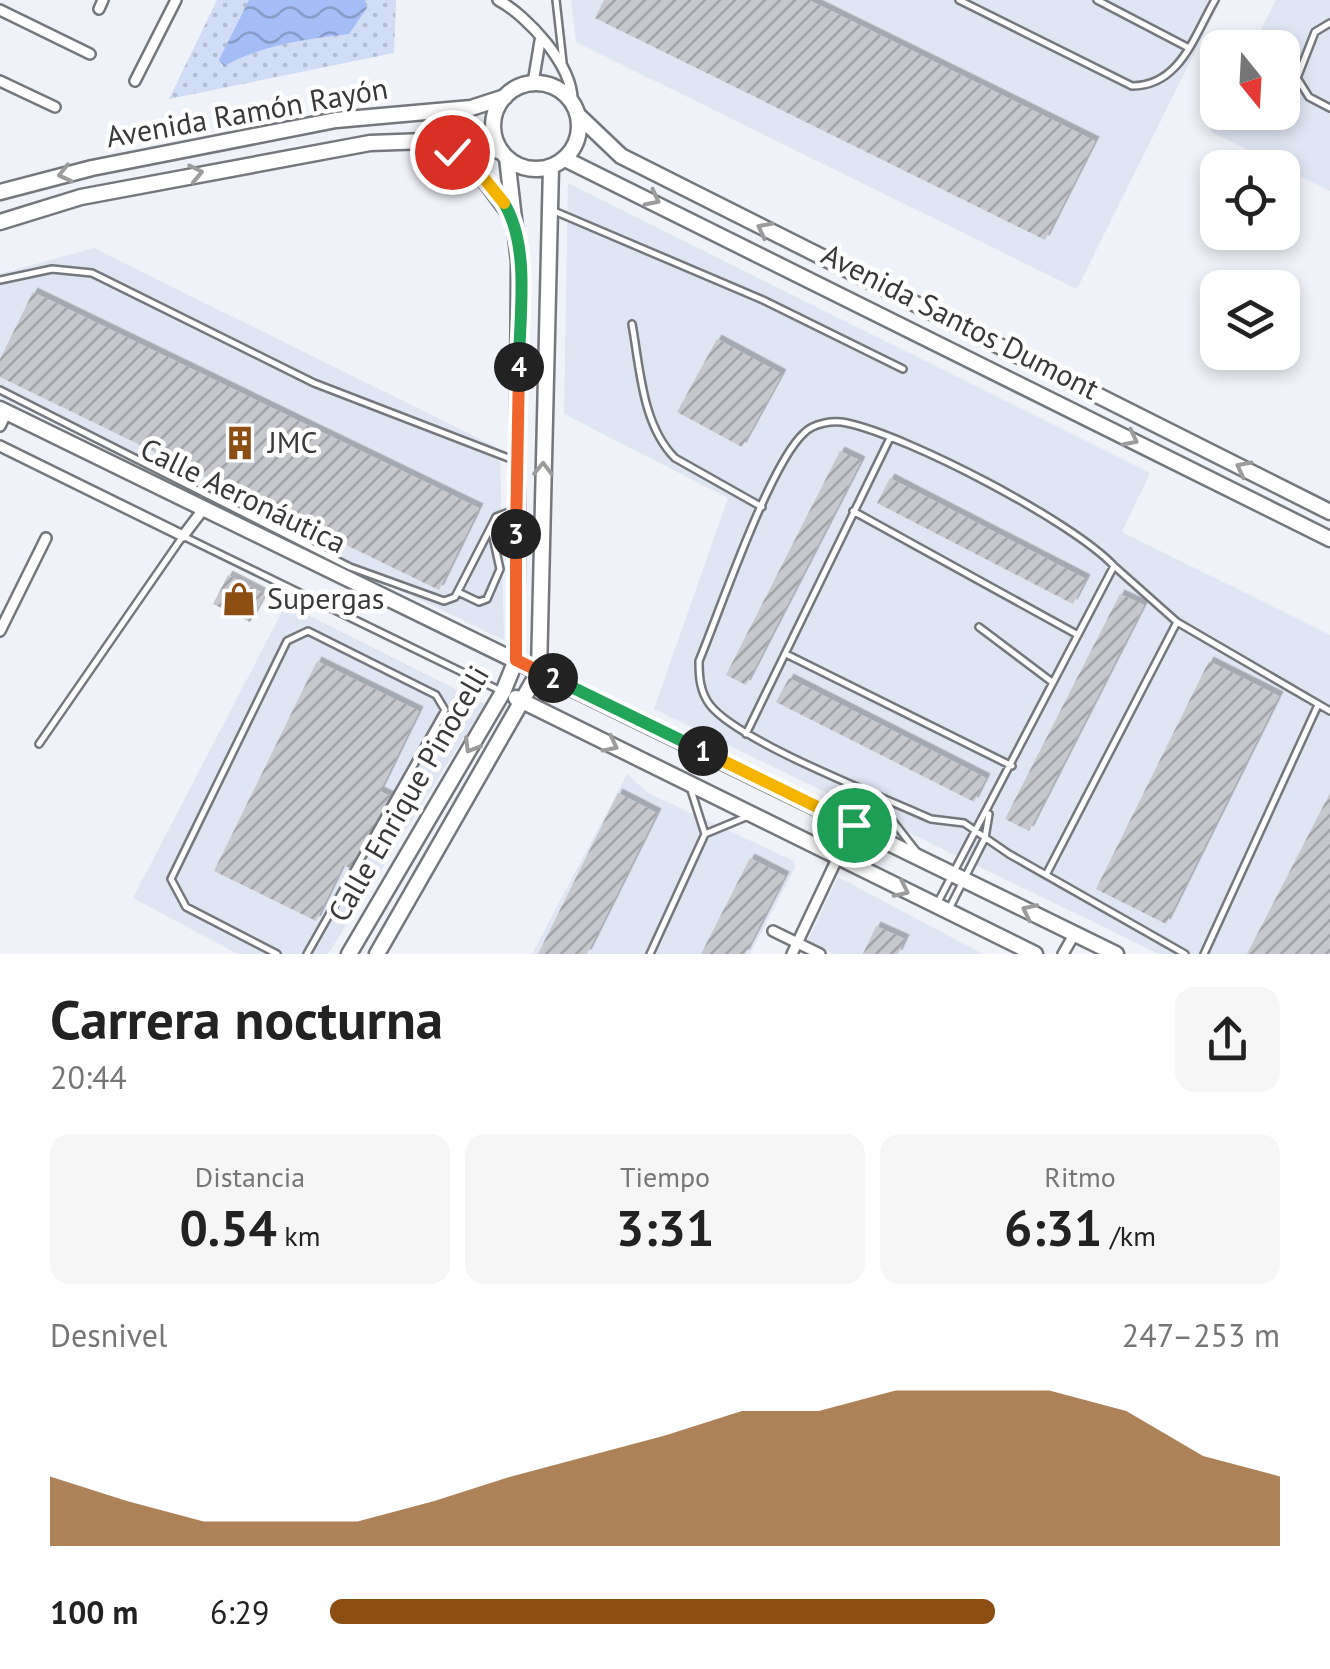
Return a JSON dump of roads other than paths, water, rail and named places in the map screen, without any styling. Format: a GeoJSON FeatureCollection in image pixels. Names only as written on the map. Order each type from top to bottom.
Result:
{"type":"FeatureCollection","features":[{"type":"Feature","properties":{"kind":"main road"},"geometry":{"type":"LineString","coordinates":[[505,155],[536,169],[558,162],[574,146],[578,116],[572,101],[550,85],[533,84],[505,97],[494,118],[505,155],[519,262],[516,660]]}},
{"type":"Feature","properties":{"kind":"main road","name":"Avenida Ramón Rayón"},"geometry":{"type":"LineString","coordinates":[[0,192],[92,168],[317,124],[452,111],[505,97]]}},
{"type":"Feature","properties":{"kind":"main road","name":"Avenida Santos Dumont"},"geometry":{"type":"LineString","coordinates":[[578,116],[621,156],[1330,512]]}},
{"type":"Feature","properties":{"kind":"main road"},"geometry":{"type":"LineString","coordinates":[[404,140],[471,162],[514,220]]}},
{"type":"Feature","properties":{"kind":"main road","name":"Avenida Ramón Rayón"},"geometry":{"type":"LineString","coordinates":[[0,222],[82,197],[218,169],[404,140],[454,140],[505,155]]}},
{"type":"Feature","properties":{"kind":"main road"},"geometry":{"type":"LineString","coordinates":[[540,671],[547,208],[558,162]]}},
{"type":"Feature","properties":{"kind":"main road","name":"Avenida Santos Dumont"},"geometry":{"type":"LineString","coordinates":[[558,162],[1330,539]]}},
{"type":"Feature","properties":{"kind":"main road","name":"Calle Aeronáutica"},"geometry":{"type":"LineString","coordinates":[[2,416],[204,508],[1116,954]]}},
{"type":"Feature","properties":{"kind":"main road","name":"Calle Enrique Pinocelli"},"geometry":{"type":"LineString","coordinates":[[349,954],[503,692],[516,660]]}},
{"type":"Feature","properties":{"kind":"main road","name":"Calle Enrique Pinocelli"},"geometry":{"type":"LineString","coordinates":[[377,954],[540,671]]}},
{"type":"Feature","properties":{"kind":"main road"},"geometry":{"type":"LineString","coordinates":[[503,692],[942,909],[1012,949],[1035,954]]}},
{"type":"Feature","properties":{"kind":"street"},"geometry":{"type":"LineString","coordinates":[[135,81],[176,0]]}},
{"type":"Feature","properties":{"kind":"street"},"geometry":{"type":"LineString","coordinates":[[504,2],[563,62],[572,101]]}},
{"type":"Feature","properties":{"kind":"street"},"geometry":{"type":"LineString","coordinates":[[0,10],[90,54]]}},
{"type":"Feature","properties":{"kind":"street"},"geometry":{"type":"LineString","coordinates":[[533,84],[540,41]]}},
{"type":"Feature","properties":{"kind":"street"},"geometry":{"type":"LineString","coordinates":[[0,81],[55,107]]}},
{"type":"Feature","properties":{"kind":"street"},"geometry":{"type":"LineString","coordinates":[[0,446],[183,536],[204,508]]}},
{"type":"Feature","properties":{"kind":"street"},"geometry":{"type":"LineString","coordinates":[[0,630],[46,538]]}},
{"type":"Feature","properties":{"kind":"street"},"geometry":{"type":"LineString","coordinates":[[792,954],[854,825]]}},
{"type":"Feature","properties":{"kind":"street"},"geometry":{"type":"LineString","coordinates":[[773,931],[820,954]]}},
{"type":"Feature","properties":{"kind":"street"},"geometry":{"type":"LineString","coordinates":[[1064,954],[1074,933]]}},
{"type":"Feature","properties":{"kind":"lane"},"geometry":{"type":"LineString","coordinates":[[556,0],[563,62]]}},
{"type":"Feature","properties":{"kind":"lane"},"geometry":{"type":"LineString","coordinates":[[959,0],[1132,86],[1164,80],[1177,68],[1215,0]]}},
{"type":"Feature","properties":{"kind":"lane"},"geometry":{"type":"LineString","coordinates":[[1096,0],[1188,47]]}},
{"type":"Feature","properties":{"kind":"lane"},"geometry":{"type":"LineString","coordinates":[[1330,23],[1315,32],[1297,78],[1310,97],[1330,108]]}},
{"type":"Feature","properties":{"kind":"lane"},"geometry":{"type":"LineString","coordinates":[[547,208],[746,292],[903,369]]}},
{"type":"Feature","properties":{"kind":"lane"},"geometry":{"type":"LineString","coordinates":[[0,280],[52,269],[92,273],[314,383],[519,462]]}},
{"type":"Feature","properties":{"kind":"lane"},"geometry":{"type":"LineString","coordinates":[[632,324],[649,409],[665,448],[675,458],[762,507]]}},
{"type":"Feature","properties":{"kind":"lane"},"geometry":{"type":"LineString","coordinates":[[0,390],[362,572],[444,601],[453,600],[500,514],[516,510]]}},
{"type":"Feature","properties":{"kind":"lane"},"geometry":{"type":"LineString","coordinates":[[1185,954],[1046,875],[974,828],[964,823],[938,822],[746,734],[708,702],[699,661],[762,507],[794,445],[812,426],[844,423],[890,438],[960,470],[1082,538],[1178,622],[1330,711]]}},
{"type":"Feature","properties":{"kind":"lane"},"geometry":{"type":"LineString","coordinates":[[746,734],[890,438]]}},
{"type":"Feature","properties":{"kind":"lane"},"geometry":{"type":"LineString","coordinates":[[853,511],[1078,635]]}},
{"type":"Feature","properties":{"kind":"lane"},"geometry":{"type":"LineString","coordinates":[[458,592],[480,602],[487,600],[500,569],[491,528]]}},
{"type":"Feature","properties":{"kind":"lane"},"geometry":{"type":"LineString","coordinates":[[39,744],[183,536],[503,692]]}},
{"type":"Feature","properties":{"kind":"lane"},"geometry":{"type":"LineString","coordinates":[[942,909],[958,877],[974,828],[990,811],[1114,566]]}},
{"type":"Feature","properties":{"kind":"lane"},"geometry":{"type":"LineString","coordinates":[[1046,875],[1178,622]]}},
{"type":"Feature","properties":{"kind":"lane"},"geometry":{"type":"LineString","coordinates":[[979,627],[1052,682]]}},
{"type":"Feature","properties":{"kind":"lane"},"geometry":{"type":"LineString","coordinates":[[277,954],[186,907],[172,879],[287,641],[308,630],[436,694],[445,710],[307,954]]}},
{"type":"Feature","properties":{"kind":"lane"},"geometry":{"type":"LineString","coordinates":[[784,654],[1012,766]]}},
{"type":"Feature","properties":{"kind":"lane"},"geometry":{"type":"LineString","coordinates":[[1204,954],[1318,705]]}},
{"type":"Feature","properties":{"kind":"lane"},"geometry":{"type":"LineString","coordinates":[[839,776],[892,820],[922,859]]}},
{"type":"Feature","properties":{"kind":"lane"},"geometry":{"type":"LineString","coordinates":[[690,785],[694,809],[705,834]]}},
{"type":"Feature","properties":{"kind":"lane"},"geometry":{"type":"LineString","coordinates":[[942,909],[958,877],[986,838],[990,811]]}},
{"type":"Feature","properties":{"kind":"lane"},"geometry":{"type":"LineString","coordinates":[[650,954],[705,834],[724,822],[750,816]]}},
{"type":"Feature","properties":{"kind":"water"},"geometry":{"type":"Polygon","coordinates":[[[249,0],[365,0],[367,8],[349,34],[269,48],[224,66],[219,60],[249,0]]]}},
{"type":"Feature","properties":{"kind":"place","name":"JMC"},"geometry":{"type":"Point","coordinates":[240,443]}},
{"type":"Feature","properties":{"kind":"place","name":"Supergas"},"geometry":{"type":"Point","coordinates":[239,599]}}]}
